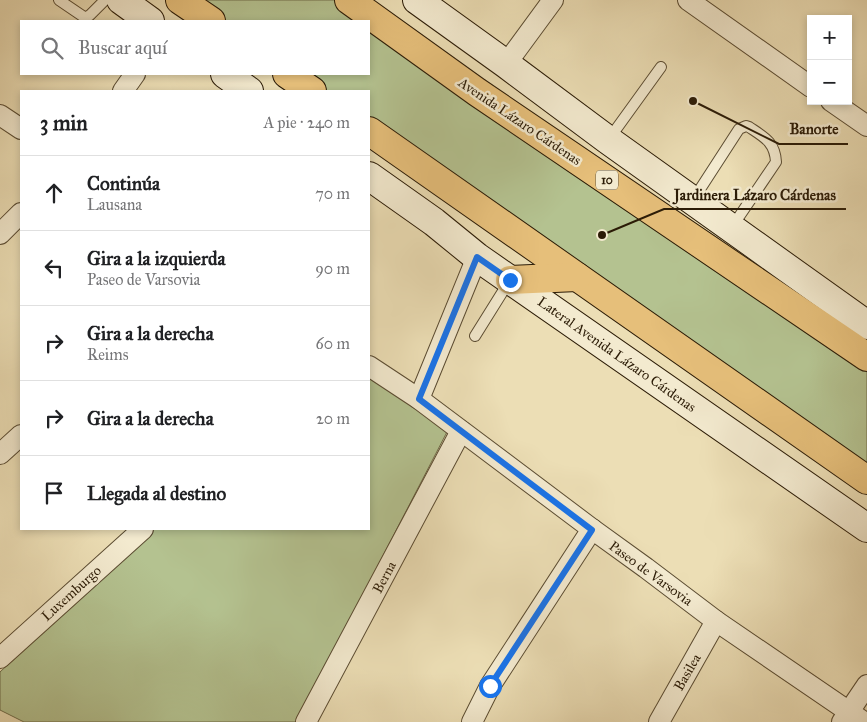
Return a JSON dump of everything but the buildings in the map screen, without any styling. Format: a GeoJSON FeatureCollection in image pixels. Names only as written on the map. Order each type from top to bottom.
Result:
{"type":"FeatureCollection","features":[{"type":"Feature","properties":{"kind":"highway"},"geometry":{"type":"LineString","coordinates":[[180,0],[210,20]]}},
{"type":"Feature","properties":{"kind":"highway","name":"Avenida Lázaro Cárdenas"},"geometry":{"type":"LineString","coordinates":[[349,0],[486,98],[867,357]]}},
{"type":"Feature","properties":{"kind":"highway"},"geometry":{"type":"LineString","coordinates":[[288,75],[311,90]]}},
{"type":"Feature","properties":{"kind":"highway"},"geometry":{"type":"LineString","coordinates":[[370,132],[867,480]]}},
{"type":"Feature","properties":{"kind":"highway"},"geometry":{"type":"LineString","coordinates":[[510,280],[577,277]]}},
{"type":"Feature","properties":{"kind":"main road"},"geometry":{"type":"LineString","coordinates":[[121,0],[149,20]]}},
{"type":"Feature","properties":{"kind":"main road"},"geometry":{"type":"LineString","coordinates":[[417,0],[608,140],[867,325]]}},
{"type":"Feature","properties":{"kind":"main road"},"geometry":{"type":"LineString","coordinates":[[226,75],[249,90]]}},
{"type":"Feature","properties":{"kind":"main road","name":"Lateral Avenida Lázaro Cárdenas"},"geometry":{"type":"LineString","coordinates":[[370,177],[434,222],[477,257],[867,528]]}},
{"type":"Feature","properties":{"kind":"street"},"geometry":{"type":"LineString","coordinates":[[506,64],[553,0]]}},
{"type":"Feature","properties":{"kind":"street"},"geometry":{"type":"LineString","coordinates":[[688,0],[807,84]]}},
{"type":"Feature","properties":{"kind":"street"},"geometry":{"type":"LineString","coordinates":[[124,90],[134,75]]}},
{"type":"Feature","properties":{"kind":"street"},"geometry":{"type":"LineString","coordinates":[[837,105],[867,126]]}},
{"type":"Feature","properties":{"kind":"street"},"geometry":{"type":"LineString","coordinates":[[0,115],[20,128]]}},
{"type":"Feature","properties":{"kind":"street"},"geometry":{"type":"LineString","coordinates":[[0,234],[20,214]]}},
{"type":"Feature","properties":{"kind":"street"},"geometry":{"type":"LineString","coordinates":[[419,399],[477,257]]}},
{"type":"Feature","properties":{"kind":"street","name":"Paseo de Varsovia"},"geometry":{"type":"LineString","coordinates":[[370,367],[419,399],[592,530],[851,719]]}},
{"type":"Feature","properties":{"kind":"street","name":"Berna"},"geometry":{"type":"LineString","coordinates":[[306,722],[461,431]]}},
{"type":"Feature","properties":{"kind":"street"},"geometry":{"type":"LineString","coordinates":[[0,454],[20,436]]}},
{"type":"Feature","properties":{"kind":"street","name":"Luxemburgo"},"geometry":{"type":"LineString","coordinates":[[0,658],[142,530]]}},
{"type":"Feature","properties":{"kind":"street"},"geometry":{"type":"LineString","coordinates":[[472,722],[490,686],[592,530]]}},
{"type":"Feature","properties":{"kind":"street","name":"Basilea"},"geometry":{"type":"LineString","coordinates":[[659,722],[716,621]]}},
{"type":"Feature","properties":{"kind":"street"},"geometry":{"type":"LineString","coordinates":[[851,719],[867,685]]}},
{"type":"Feature","properties":{"kind":"lane"},"geometry":{"type":"LineString","coordinates":[[59,0],[80,15],[87,17],[104,0]]}},
{"type":"Feature","properties":{"kind":"lane"},"geometry":{"type":"LineString","coordinates":[[608,140],[661,68]]}},
{"type":"Feature","properties":{"kind":"lane"},"geometry":{"type":"LineString","coordinates":[[692,200],[739,129],[746,126],[749,127],[765,138],[770,142],[776,162],[732,228]]}},
{"type":"Feature","properties":{"kind":"lane"},"geometry":{"type":"LineString","coordinates":[[476,336],[510,280]]}},
{"type":"Feature","properties":{"kind":"green space"},"geometry":{"type":"Polygon","coordinates":[[[180,0],[349,0],[867,357],[867,480],[370,132],[370,90],[310,90],[287,75],[370,75],[370,20],[210,20],[180,0]]]}},
{"type":"Feature","properties":{"kind":"green space"},"geometry":{"type":"Polygon","coordinates":[[[370,375],[448,430],[297,722],[24,722],[0,710],[0,672],[151,530],[370,530],[370,375]]]}},
{"type":"Feature","properties":{"kind":"place","name":"Banorte"},"geometry":{"type":"Point","coordinates":[693,101]}},
{"type":"Feature","properties":{"kind":"place","name":"Jardinera Lázaro Cárdenas"},"geometry":{"type":"Point","coordinates":[602,235]}},
{"type":"Feature","properties":{"kind":"route"},"geometry":{"type":"LineString","coordinates":[[490,686],[592,530],[419,399],[477,257],[510,280]]}}]}
